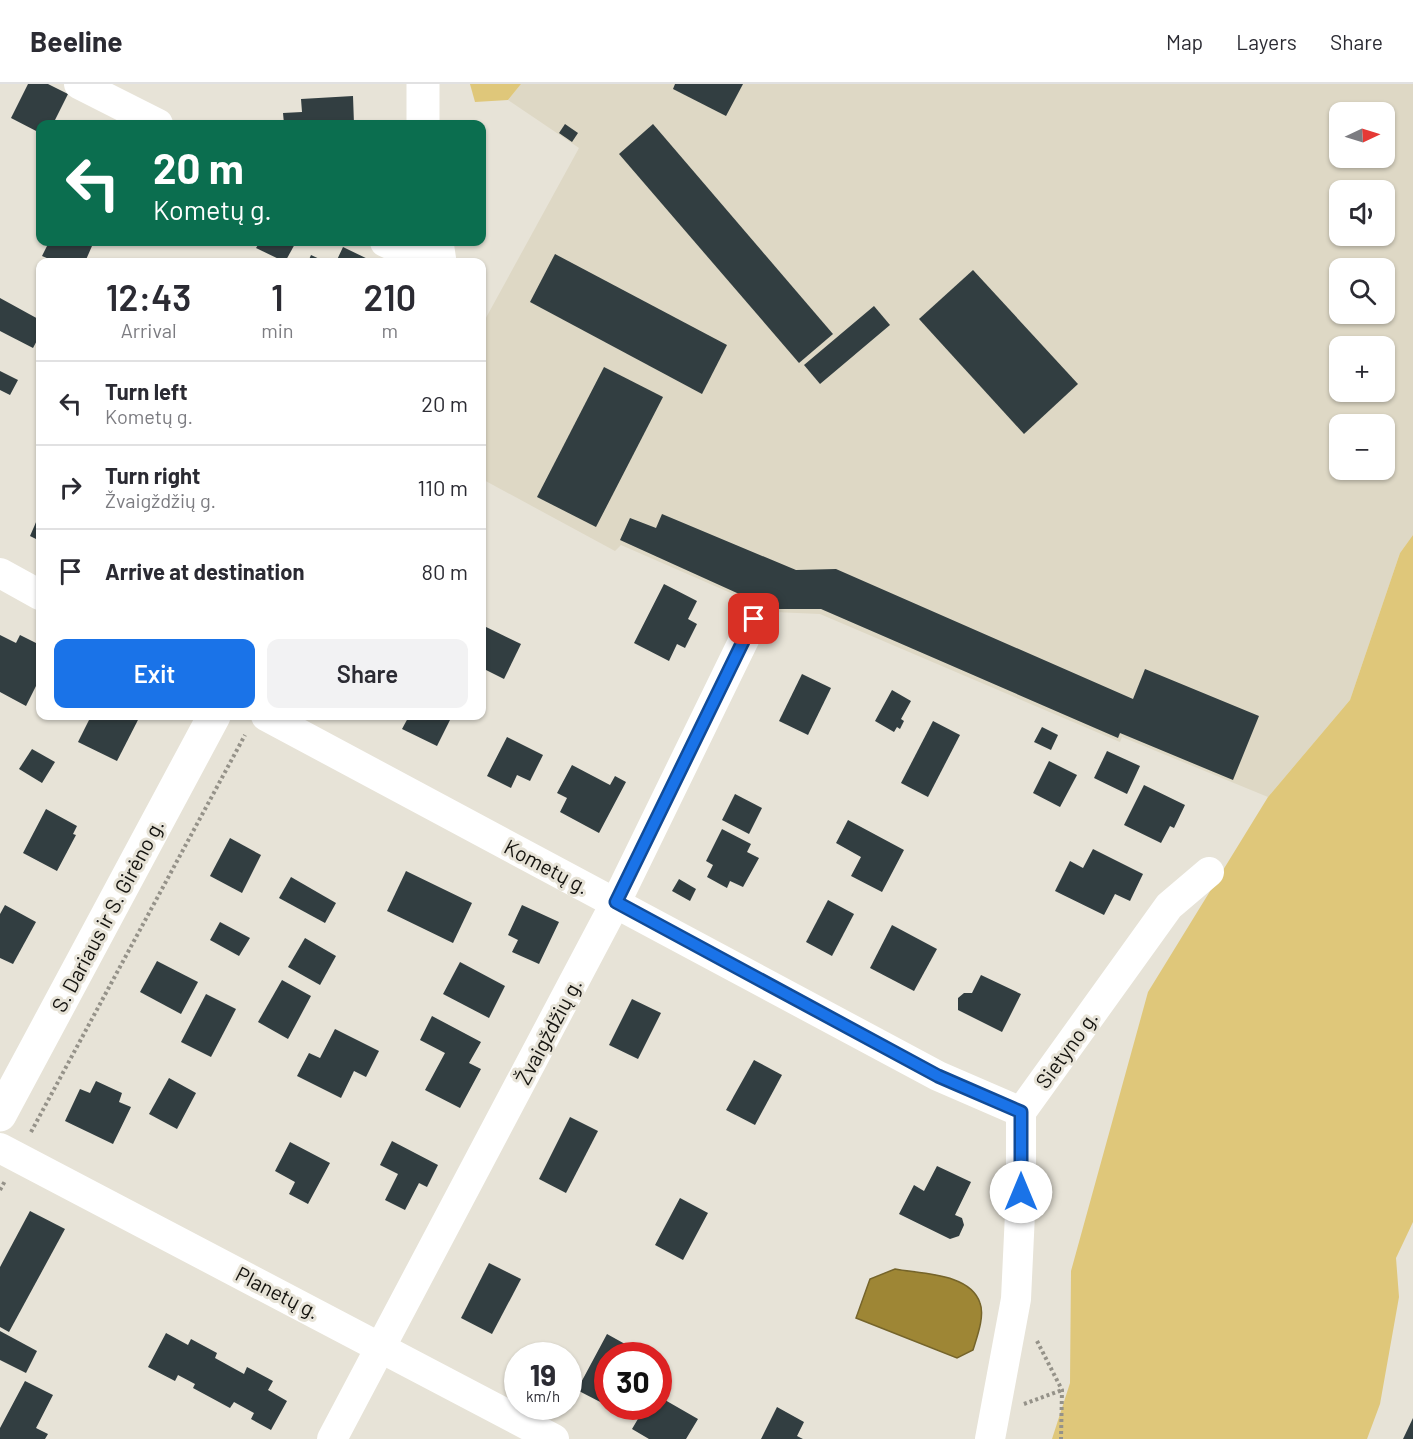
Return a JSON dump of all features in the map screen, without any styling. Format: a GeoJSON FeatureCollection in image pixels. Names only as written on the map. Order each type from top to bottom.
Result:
{"type":"FeatureCollection","features":[{"type":"Feature","properties":{"kind":"street"},"geometry":{"type":"LineString","coordinates":[[80,84],[150,120]]}},
{"type":"Feature","properties":{"kind":"street"},"geometry":{"type":"LineString","coordinates":[[423,84],[423,120]]}},
{"type":"Feature","properties":{"kind":"street"},"geometry":{"type":"LineString","coordinates":[[399,246],[439,251]]}},
{"type":"Feature","properties":{"kind":"street"},"geometry":{"type":"LineString","coordinates":[[0,573],[36,593]]}},
{"type":"Feature","properties":{"kind":"street","name":"Žvaigždžių g."},"geometry":{"type":"LineString","coordinates":[[332,1439],[616,902],[754,619]]}},
{"type":"Feature","properties":{"kind":"street","name":"S. Dariaus ir S. Girėno g."},"geometry":{"type":"LineString","coordinates":[[0,1115],[212,720]]}},
{"type":"Feature","properties":{"kind":"street","name":"Kometų g."},"geometry":{"type":"LineString","coordinates":[[258,721],[616,902],[938,1076],[1021,1112]]}},
{"type":"Feature","properties":{"kind":"street","name":"Sietyno g."},"geometry":{"type":"LineString","coordinates":[[1021,1112],[1169,906],[1209,872]]}},
{"type":"Feature","properties":{"kind":"street"},"geometry":{"type":"LineString","coordinates":[[990,1439],[1016,1299],[1021,1192],[1021,1112]]}},
{"type":"Feature","properties":{"kind":"street","name":"Planetų g."},"geometry":{"type":"LineString","coordinates":[[9,1153],[554,1439]]}},
{"type":"Feature","properties":{"kind":"path"},"geometry":{"type":"LineString","coordinates":[[0,1190],[9,1153],[258,721]]}},
{"type":"Feature","properties":{"kind":"path"},"geometry":{"type":"LineString","coordinates":[[1061,1439],[1062,1390]]}},
{"type":"Feature","properties":{"kind":"shaded area"},"geometry":{"type":"Polygon","coordinates":[[[470,84],[521,84],[508,100],[475,102],[470,84]]]}},
{"type":"Feature","properties":{"kind":"shaded area"},"geometry":{"type":"Polygon","coordinates":[[[521,84],[1413,84],[1413,535],[1400,553],[1350,700],[1268,797],[1122,737],[1120,742],[820,614],[774,612],[621,545],[615,551],[486,481],[486,318],[579,148],[508,100],[521,84]]]}},
{"type":"Feature","properties":{"kind":"shaded area"},"geometry":{"type":"Polygon","coordinates":[[[1413,535],[1413,1222],[1396,1258],[1399,1297],[1380,1404],[1367,1439],[1052,1439],[1070,1383],[1071,1271],[1148,992],[1268,797],[1350,700],[1400,553],[1413,535]]]}},
{"type":"Feature","properties":{"kind":"shaded area"},"geometry":{"type":"Polygon","coordinates":[[[895,1269],[956,1280],[975,1293],[982,1314],[973,1350],[957,1358],[856,1318],[870,1279],[895,1269]]]}},
{"type":"Feature","properties":{"kind":"building"},"geometry":{"type":"Polygon","coordinates":[[[28,84],[48,84],[68,94],[55,120],[36,120],[36,131],[11,118],[28,84]]]}},
{"type":"Feature","properties":{"kind":"building"},"geometry":{"type":"Polygon","coordinates":[[[675,84],[743,84],[726,116],[673,89],[675,84]]]}},
{"type":"Feature","properties":{"kind":"building"},"geometry":{"type":"Polygon","coordinates":[[[353,96],[354,120],[284,120],[283,113],[302,112],[301,99],[353,96]]]}},
{"type":"Feature","properties":{"kind":"building"},"geometry":{"type":"Polygon","coordinates":[[[565,124],[578,133],[572,142],[559,133],[565,124]]]}},
{"type":"Feature","properties":{"kind":"building"},"geometry":{"type":"Polygon","coordinates":[[[653,124],[833,334],[799,363],[619,154],[653,124]]]}},
{"type":"Feature","properties":{"kind":"building"},"geometry":{"type":"Polygon","coordinates":[[[47,246],[92,246],[87,258],[42,256],[47,246]]]}},
{"type":"Feature","properties":{"kind":"building"},"geometry":{"type":"Polygon","coordinates":[[[257,246],[294,246],[287,258],[277,258],[256,248],[257,246]]]}},
{"type":"Feature","properties":{"kind":"building"},"geometry":{"type":"Polygon","coordinates":[[[343,247],[366,258],[338,258],[343,247]]]}},
{"type":"Feature","properties":{"kind":"building"},"geometry":{"type":"Polygon","coordinates":[[[555,254],[727,345],[702,394],[530,302],[555,254]]]}},
{"type":"Feature","properties":{"kind":"building"},"geometry":{"type":"Polygon","coordinates":[[[973,270],[1078,384],[1024,434],[919,319],[973,270]]]}},
{"type":"Feature","properties":{"kind":"building"},"geometry":{"type":"Polygon","coordinates":[[[0,298],[36,318],[36,342],[33,348],[0,331],[0,298]]]}},
{"type":"Feature","properties":{"kind":"building"},"geometry":{"type":"Polygon","coordinates":[[[874,306],[890,325],[820,384],[804,365],[874,306]]]}},
{"type":"Feature","properties":{"kind":"building"},"geometry":{"type":"Polygon","coordinates":[[[604,367],[663,397],[596,527],[537,497],[604,367]]]}},
{"type":"Feature","properties":{"kind":"building"},"geometry":{"type":"Polygon","coordinates":[[[0,371],[18,380],[10,395],[0,390],[0,371]]]}},
{"type":"Feature","properties":{"kind":"building"},"geometry":{"type":"Polygon","coordinates":[[[662,514],[796,570],[836,569],[1133,699],[1145,669],[1259,716],[1233,780],[1120,733],[1118,738],[821,609],[772,609],[620,540],[630,518],[656,528],[662,514]]]}},
{"type":"Feature","properties":{"kind":"building"},"geometry":{"type":"Polygon","coordinates":[[[36,522],[36,539],[30,536],[36,522]]]}},
{"type":"Feature","properties":{"kind":"building"},"geometry":{"type":"Polygon","coordinates":[[[664,584],[697,601],[688,619],[697,624],[685,648],[677,644],[669,661],[634,643],[664,584]]]}},
{"type":"Feature","properties":{"kind":"building"},"geometry":{"type":"Polygon","coordinates":[[[486,627],[521,644],[504,679],[486,670],[486,627]]]}},
{"type":"Feature","properties":{"kind":"building"},"geometry":{"type":"Polygon","coordinates":[[[0,635],[16,643],[20,635],[36,643],[36,686],[26,706],[0,692],[0,635]]]}},
{"type":"Feature","properties":{"kind":"building"},"geometry":{"type":"Polygon","coordinates":[[[802,674],[831,688],[808,735],[779,721],[802,674]]]}},
{"type":"Feature","properties":{"kind":"building"},"geometry":{"type":"Polygon","coordinates":[[[892,690],[911,701],[901,719],[904,721],[900,729],[897,727],[894,732],[875,721],[892,690]]]}},
{"type":"Feature","properties":{"kind":"building"},"geometry":{"type":"Polygon","coordinates":[[[89,720],[138,720],[117,761],[78,742],[89,720]]]}},
{"type":"Feature","properties":{"kind":"building"},"geometry":{"type":"Polygon","coordinates":[[[407,720],[450,720],[437,746],[402,729],[407,720]]]}},
{"type":"Feature","properties":{"kind":"building"},"geometry":{"type":"Polygon","coordinates":[[[933,721],[960,735],[928,797],[901,783],[933,721]]]}},
{"type":"Feature","properties":{"kind":"building"},"geometry":{"type":"Polygon","coordinates":[[[1042,727],[1058,735],[1051,750],[1034,742],[1042,727]]]}},
{"type":"Feature","properties":{"kind":"building"},"geometry":{"type":"Polygon","coordinates":[[[507,737],[543,755],[530,781],[517,775],[511,788],[487,776],[507,737]]]}},
{"type":"Feature","properties":{"kind":"building"},"geometry":{"type":"Polygon","coordinates":[[[32,749],[55,762],[42,783],[19,769],[32,749]]]}},
{"type":"Feature","properties":{"kind":"building"},"geometry":{"type":"Polygon","coordinates":[[[1107,751],[1140,766],[1127,794],[1094,778],[1107,751]]]}},
{"type":"Feature","properties":{"kind":"building"},"geometry":{"type":"Polygon","coordinates":[[[1049,761],[1077,775],[1060,807],[1033,793],[1049,761]]]}},
{"type":"Feature","properties":{"kind":"building"},"geometry":{"type":"Polygon","coordinates":[[[572,765],[610,785],[615,776],[626,782],[599,833],[560,812],[567,798],[557,793],[572,765]]]}},
{"type":"Feature","properties":{"kind":"building"},"geometry":{"type":"Polygon","coordinates":[[[1144,785],[1185,805],[1174,828],[1170,826],[1161,843],[1124,825],[1144,785]]]}},
{"type":"Feature","properties":{"kind":"building"},"geometry":{"type":"Polygon","coordinates":[[[735,794],[762,808],[749,834],[722,820],[735,794]]]}},
{"type":"Feature","properties":{"kind":"building"},"geometry":{"type":"Polygon","coordinates":[[[46,809],[77,826],[73,834],[76,835],[57,871],[23,853],[46,809]]]}},
{"type":"Feature","properties":{"kind":"building"},"geometry":{"type":"Polygon","coordinates":[[[848,820],[904,850],[882,892],[851,876],[861,857],[836,843],[848,820]]]}},
{"type":"Feature","properties":{"kind":"building"},"geometry":{"type":"Polygon","coordinates":[[[722,829],[751,844],[747,852],[759,858],[743,887],[730,881],[727,888],[707,877],[713,865],[706,861],[722,829]]]}},
{"type":"Feature","properties":{"kind":"building"},"geometry":{"type":"Polygon","coordinates":[[[230,838],[261,855],[242,893],[210,876],[230,838]]]}},
{"type":"Feature","properties":{"kind":"building"},"geometry":{"type":"Polygon","coordinates":[[[1093,849],[1143,874],[1130,901],[1115,894],[1104,915],[1055,891],[1070,861],[1083,868],[1093,849]]]}},
{"type":"Feature","properties":{"kind":"building"},"geometry":{"type":"Polygon","coordinates":[[[406,871],[472,903],[453,943],[387,911],[406,871]]]}},
{"type":"Feature","properties":{"kind":"building"},"geometry":{"type":"Polygon","coordinates":[[[291,877],[336,903],[325,923],[279,898],[291,877]]]}},
{"type":"Feature","properties":{"kind":"building"},"geometry":{"type":"Polygon","coordinates":[[[679,879],[696,889],[690,901],[672,891],[679,879]]]}},
{"type":"Feature","properties":{"kind":"building"},"geometry":{"type":"Polygon","coordinates":[[[828,900],[854,914],[832,956],[806,942],[828,900]]]}},
{"type":"Feature","properties":{"kind":"building"},"geometry":{"type":"Polygon","coordinates":[[[5,905],[36,922],[13,964],[0,958],[0,914],[5,905]]]}},
{"type":"Feature","properties":{"kind":"building"},"geometry":{"type":"Polygon","coordinates":[[[522,905],[559,922],[539,964],[512,952],[518,940],[508,935],[522,905]]]}},
{"type":"Feature","properties":{"kind":"building"},"geometry":{"type":"Polygon","coordinates":[[[220,922],[250,938],[239,956],[210,940],[220,922]]]}},
{"type":"Feature","properties":{"kind":"building"},"geometry":{"type":"Polygon","coordinates":[[[892,925],[937,949],[914,991],[870,968],[892,925]]]}},
{"type":"Feature","properties":{"kind":"building"},"geometry":{"type":"Polygon","coordinates":[[[305,938],[336,956],[320,985],[288,967],[305,938]]]}},
{"type":"Feature","properties":{"kind":"building"},"geometry":{"type":"Polygon","coordinates":[[[157,961],[198,982],[181,1014],[140,992],[157,961]]]}},
{"type":"Feature","properties":{"kind":"building"},"geometry":{"type":"Polygon","coordinates":[[[460,962],[505,986],[489,1018],[443,994],[460,962]]]}},
{"type":"Feature","properties":{"kind":"building"},"geometry":{"type":"Polygon","coordinates":[[[981,975],[1021,994],[1002,1032],[958,1010],[958,998],[964,993],[972,993],[981,975]]]}},
{"type":"Feature","properties":{"kind":"building"},"geometry":{"type":"Polygon","coordinates":[[[282,980],[311,996],[288,1039],[258,1022],[282,980]]]}},
{"type":"Feature","properties":{"kind":"building"},"geometry":{"type":"Polygon","coordinates":[[[206,994],[236,1009],[211,1057],[181,1042],[206,994]]]}},
{"type":"Feature","properties":{"kind":"building"},"geometry":{"type":"Polygon","coordinates":[[[632,999],[661,1013],[638,1059],[609,1045],[632,999]]]}},
{"type":"Feature","properties":{"kind":"building"},"geometry":{"type":"Polygon","coordinates":[[[432,1016],[481,1042],[469,1063],[481,1069],[460,1108],[425,1090],[445,1053],[420,1040],[432,1016]]]}},
{"type":"Feature","properties":{"kind":"building"},"geometry":{"type":"Polygon","coordinates":[[[335,1029],[379,1051],[366,1077],[354,1071],[341,1098],[297,1076],[309,1053],[320,1058],[335,1029]]]}},
{"type":"Feature","properties":{"kind":"building"},"geometry":{"type":"Polygon","coordinates":[[[754,1060],[782,1075],[755,1125],[726,1110],[754,1060]]]}},
{"type":"Feature","properties":{"kind":"building"},"geometry":{"type":"Polygon","coordinates":[[[169,1078],[196,1093],[177,1129],[149,1114],[169,1078]]]}},
{"type":"Feature","properties":{"kind":"building"},"geometry":{"type":"Polygon","coordinates":[[[96,1081],[122,1093],[119,1102],[131,1107],[113,1144],[65,1121],[80,1089],[90,1093],[96,1081]]]}},
{"type":"Feature","properties":{"kind":"building"},"geometry":{"type":"Polygon","coordinates":[[[570,1117],[598,1131],[566,1193],[539,1179],[570,1117]]]}},
{"type":"Feature","properties":{"kind":"building"},"geometry":{"type":"Polygon","coordinates":[[[392,1141],[438,1165],[427,1187],[419,1183],[405,1210],[385,1200],[398,1174],[380,1165],[392,1141]]]}},
{"type":"Feature","properties":{"kind":"building"},"geometry":{"type":"Polygon","coordinates":[[[290,1142],[330,1163],[308,1204],[289,1194],[295,1182],[275,1171],[290,1142]]]}},
{"type":"Feature","properties":{"kind":"building"},"geometry":{"type":"Polygon","coordinates":[[[937,1166],[971,1182],[955,1215],[962,1218],[964,1225],[959,1236],[950,1239],[899,1214],[914,1185],[924,1191],[937,1166]]]}},
{"type":"Feature","properties":{"kind":"building"},"geometry":{"type":"Polygon","coordinates":[[[680,1198],[708,1213],[683,1260],[655,1245],[680,1198]]]}},
{"type":"Feature","properties":{"kind":"building"},"geometry":{"type":"Polygon","coordinates":[[[30,1211],[65,1229],[9,1332],[0,1327],[0,1267],[30,1211]]]}},
{"type":"Feature","properties":{"kind":"building"},"geometry":{"type":"Polygon","coordinates":[[[489,1263],[521,1279],[492,1334],[461,1318],[489,1263]]]}},
{"type":"Feature","properties":{"kind":"building"},"geometry":{"type":"Polygon","coordinates":[[[0,1331],[37,1351],[26,1373],[0,1360],[0,1331]]]}},
{"type":"Feature","properties":{"kind":"building"},"geometry":{"type":"Polygon","coordinates":[[[166,1333],[188,1345],[191,1339],[217,1353],[215,1358],[244,1374],[247,1367],[273,1381],[268,1390],[287,1401],[271,1430],[251,1419],[254,1413],[234,1402],[230,1408],[193,1388],[195,1384],[178,1375],[175,1381],[148,1367],[166,1333]]]}},
{"type":"Feature","properties":{"kind":"building"},"geometry":{"type":"Polygon","coordinates":[[[607,1334],[621,1342],[603,1342],[607,1334]]]}},
{"type":"Feature","properties":{"kind":"building"},"geometry":{"type":"Polygon","coordinates":[[[594,1358],[594,1399],[582,1393],[582,1381],[594,1358]]]}},
{"type":"Feature","properties":{"kind":"building"},"geometry":{"type":"Polygon","coordinates":[[[25,1381],[53,1395],[36,1428],[48,1434],[45,1439],[0,1439],[0,1428],[25,1381]]]}},
{"type":"Feature","properties":{"kind":"building"},"geometry":{"type":"Polygon","coordinates":[[[672,1404],[698,1419],[686,1439],[649,1439],[632,1429],[637,1420],[672,1420],[672,1404]]]}},
{"type":"Feature","properties":{"kind":"building"},"geometry":{"type":"Polygon","coordinates":[[[777,1407],[804,1422],[797,1436],[803,1439],[761,1439],[777,1407]]]}},
{"type":"Feature","properties":{"kind":"building"},"geometry":{"type":"Polygon","coordinates":[[[1413,1418],[1413,1439],[1403,1439],[1413,1418]]]}},
{"type":"Feature","properties":{"kind":"route"},"geometry":{"type":"LineString","coordinates":[[754,619],[616,902],[938,1076],[1021,1112],[1021,1192]]}}]}
